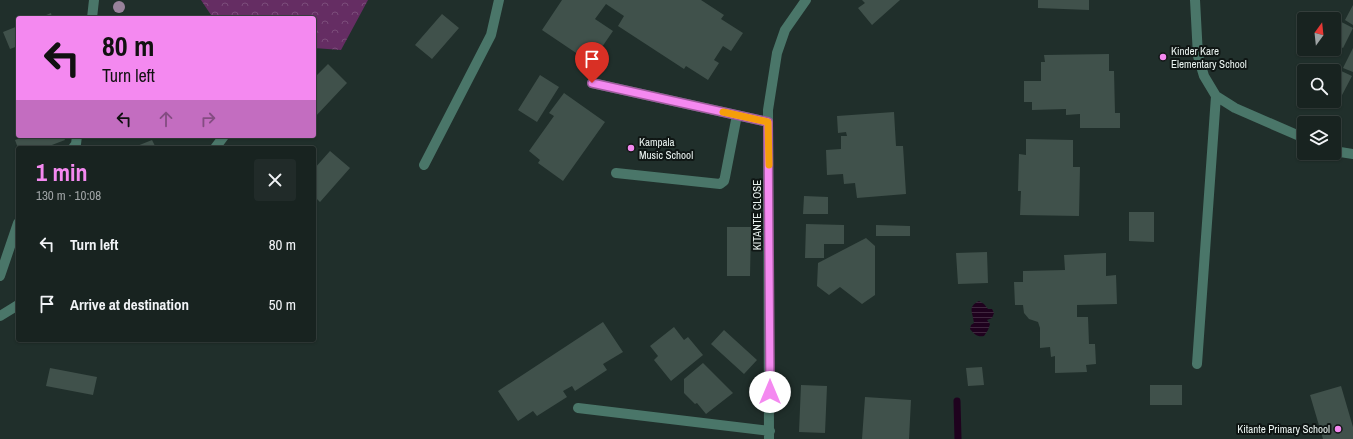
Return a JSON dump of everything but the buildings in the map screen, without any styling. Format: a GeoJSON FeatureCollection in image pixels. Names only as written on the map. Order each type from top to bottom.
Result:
{"type":"FeatureCollection","features":[{"type":"Feature","properties":{"kind":"street"},"geometry":{"type":"LineString","coordinates":[[92,16],[94,0]]}},
{"type":"Feature","properties":{"kind":"street"},"geometry":{"type":"LineString","coordinates":[[424,165],[492,35],[499,0]]}},
{"type":"Feature","properties":{"kind":"street","name":"KITANTE CLOSE"},"geometry":{"type":"LineString","coordinates":[[770,435],[768,110],[777,53],[785,30],[806,0]]}},
{"type":"Feature","properties":{"kind":"street"},"geometry":{"type":"LineString","coordinates":[[1195,0],[1198,56],[1204,76],[1216,96],[1235,108],[1297,135]]}},
{"type":"Feature","properties":{"kind":"street"},"geometry":{"type":"LineString","coordinates":[[592,83],[768,122]]}},
{"type":"Feature","properties":{"kind":"street"},"geometry":{"type":"LineString","coordinates":[[1197,364],[1216,96]]}},
{"type":"Feature","properties":{"kind":"street"},"geometry":{"type":"LineString","coordinates":[[616,173],[720,184],[724,182],[736,115]]}},
{"type":"Feature","properties":{"kind":"street"},"geometry":{"type":"LineString","coordinates":[[1341,152],[1353,154]]}},
{"type":"Feature","properties":{"kind":"street"},"geometry":{"type":"LineString","coordinates":[[0,276],[16,230]]}},
{"type":"Feature","properties":{"kind":"street"},"geometry":{"type":"LineString","coordinates":[[0,316],[16,306]]}},
{"type":"Feature","properties":{"kind":"street"},"geometry":{"type":"LineString","coordinates":[[578,408],[770,435]]}},
{"type":"Feature","properties":{"kind":"green space"},"geometry":{"type":"Polygon","coordinates":[[[201,0],[368,0],[341,50],[316,48],[316,16],[212,16],[201,0]]]}},
{"type":"Feature","properties":{"kind":"shaded area"},"geometry":{"type":"Polygon","coordinates":[[[979,301],[988,309],[992,309],[994,313],[992,318],[987,320],[990,324],[984,336],[976,335],[970,329],[971,325],[974,323],[972,308],[975,303],[979,301]]]}},
{"type":"Feature","properties":{"kind":"waterway"},"geometry":{"type":"LineString","coordinates":[[957,401],[958,439]]}},
{"type":"Feature","properties":{"kind":"slow traffic"},"geometry":{"type":"LineString","coordinates":[[723,112],[768,122],[769,165]]}},
{"type":"Feature","properties":{"kind":"place","name":"Kinder Kare Elementary School"},"geometry":{"type":"Point","coordinates":[1163,57]}},
{"type":"Feature","properties":{"kind":"place","name":"Kampala Music School"},"geometry":{"type":"Point","coordinates":[631,148]}},
{"type":"Feature","properties":{"kind":"place","name":"Kitante Primary School"},"geometry":{"type":"Point","coordinates":[1338,429]}},
{"type":"Feature","properties":{"kind":"route"},"geometry":{"type":"LineString","coordinates":[[592,83],[768,122],[770,392]]}}]}
